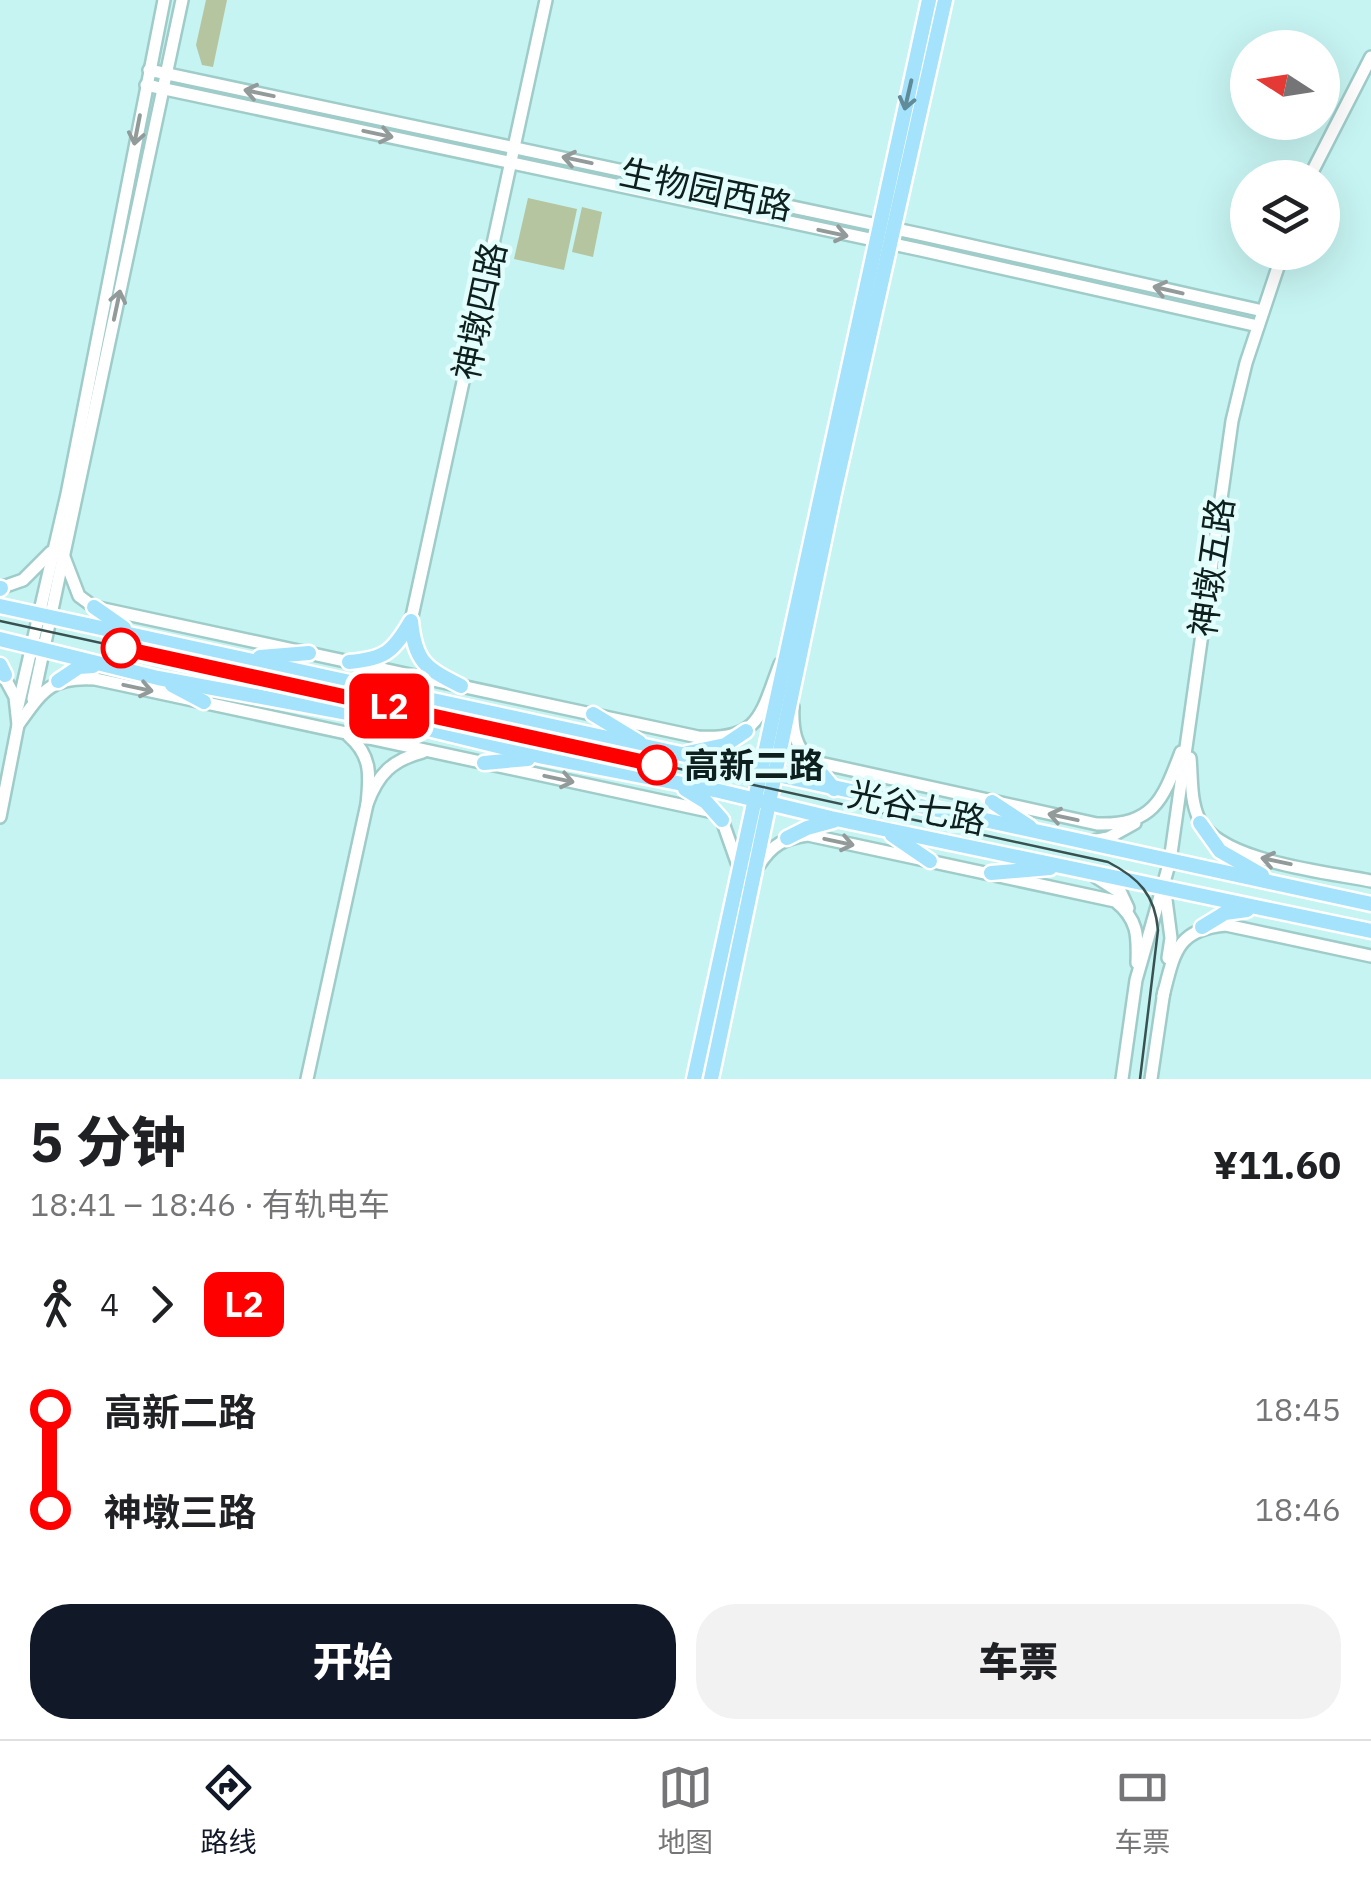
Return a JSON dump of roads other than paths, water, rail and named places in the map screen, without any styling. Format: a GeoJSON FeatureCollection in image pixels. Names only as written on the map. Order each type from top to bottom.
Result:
{"type":"FeatureCollection","features":[{"type":"Feature","properties":{"kind":"main road"},"geometry":{"type":"LineString","coordinates":[[694,1079],[754,800],[768,775],[796,680],[929,0]]}},
{"type":"Feature","properties":{"kind":"main road"},"geometry":{"type":"LineString","coordinates":[[711,1079],[770,804],[768,775],[797,618],[885,235],[945,0]]}},
{"type":"Feature","properties":{"kind":"main road","name":"光谷七路"},"geometry":{"type":"LineString","coordinates":[[0,606],[1368,903]]}},
{"type":"Feature","properties":{"kind":"main road"},"geometry":{"type":"LineString","coordinates":[[94,607],[142,638]]}},
{"type":"Feature","properties":{"kind":"main road"},"geometry":{"type":"LineString","coordinates":[[349,662],[385,654],[397,645],[411,621]]}},
{"type":"Feature","properties":{"kind":"main road"},"geometry":{"type":"LineString","coordinates":[[411,621],[413,644],[420,661],[461,686]]}},
{"type":"Feature","properties":{"kind":"main road","name":"光谷七路"},"geometry":{"type":"LineString","coordinates":[[0,639],[158,678],[407,724],[543,757],[1365,930]]}},
{"type":"Feature","properties":{"kind":"main road"},"geometry":{"type":"LineString","coordinates":[[242,659],[309,653]]}},
{"type":"Feature","properties":{"kind":"main road"},"geometry":{"type":"LineString","coordinates":[[58,681],[79,667],[102,665]]}},
{"type":"Feature","properties":{"kind":"main road"},"geometry":{"type":"LineString","coordinates":[[158,678],[204,702]]}},
{"type":"Feature","properties":{"kind":"main road"},"geometry":{"type":"LineString","coordinates":[[592,714],[648,748]]}},
{"type":"Feature","properties":{"kind":"main road"},"geometry":{"type":"LineString","coordinates":[[678,755],[725,744],[746,731]]}},
{"type":"Feature","properties":{"kind":"main road"},"geometry":{"type":"LineString","coordinates":[[484,763],[543,757]]}},
{"type":"Feature","properties":{"kind":"main road"},"geometry":{"type":"LineString","coordinates":[[811,761],[835,790]]}},
{"type":"Feature","properties":{"kind":"main road"},"geometry":{"type":"LineString","coordinates":[[670,783],[706,802],[722,820]]}},
{"type":"Feature","properties":{"kind":"main road"},"geometry":{"type":"LineString","coordinates":[[992,802],[1039,833]]}},
{"type":"Feature","properties":{"kind":"main road"},"geometry":{"type":"LineString","coordinates":[[787,838],[826,822],[846,821]]}},
{"type":"Feature","properties":{"kind":"main road"},"geometry":{"type":"LineString","coordinates":[[1200,823],[1220,851],[1281,884]]}},
{"type":"Feature","properties":{"kind":"main road"},"geometry":{"type":"LineString","coordinates":[[882,829],[930,860]]}},
{"type":"Feature","properties":{"kind":"main road"},"geometry":{"type":"LineString","coordinates":[[991,874],[1064,867]]}},
{"type":"Feature","properties":{"kind":"main road"},"geometry":{"type":"LineString","coordinates":[[1202,926],[1225,913],[1260,908]]}},
{"type":"Feature","properties":{"kind":"street"},"geometry":{"type":"LineString","coordinates":[[164,0],[59,553],[79,596],[94,607],[698,737],[724,738],[746,731],[762,712],[797,618]]}},
{"type":"Feature","properties":{"kind":"street"},"geometry":{"type":"LineString","coordinates":[[30,708],[45,616],[182,0]]}},
{"type":"Feature","properties":{"kind":"street","name":"神墩四路"},"geometry":{"type":"LineString","coordinates":[[411,621],[546,0]]}},
{"type":"Feature","properties":{"kind":"street"},"geometry":{"type":"LineString","coordinates":[[1319,160],[1371,57]]}},
{"type":"Feature","properties":{"kind":"street","name":"生物园西路"},"geometry":{"type":"LineString","coordinates":[[150,70],[514,147],[1258,326]]}},
{"type":"Feature","properties":{"kind":"street","name":"生物园西路"},"geometry":{"type":"LineString","coordinates":[[146,85],[1263,311]]}},
{"type":"Feature","properties":{"kind":"street","name":"神墩五路"},"geometry":{"type":"LineString","coordinates":[[1122,1079],[1136,980],[1170,861],[1232,422],[1277,270]]}},
{"type":"Feature","properties":{"kind":"street"},"geometry":{"type":"LineString","coordinates":[[0,588],[23,580],[59,553]]}},
{"type":"Feature","properties":{"kind":"street"},"geometry":{"type":"LineString","coordinates":[[16,711],[39,648]]}},
{"type":"Feature","properties":{"kind":"street"},"geometry":{"type":"LineString","coordinates":[[0,817],[18,726],[15,697],[2,670]]}},
{"type":"Feature","properties":{"kind":"street"},"geometry":{"type":"LineString","coordinates":[[18,726],[42,693],[58,681],[95,678],[713,812],[722,820],[739,868]]}},
{"type":"Feature","properties":{"kind":"street"},"geometry":{"type":"LineString","coordinates":[[796,680],[794,735],[800,751],[811,761],[1097,824],[1127,822],[1146,815]]}},
{"type":"Feature","properties":{"kind":"street"},"geometry":{"type":"LineString","coordinates":[[1082,842],[1108,838],[1146,815],[1164,796],[1188,732]]}},
{"type":"Feature","properties":{"kind":"street"},"geometry":{"type":"LineString","coordinates":[[1188,732],[1193,804],[1200,823],[1233,849],[1371,881]]}},
{"type":"Feature","properties":{"kind":"street"},"geometry":{"type":"LineString","coordinates":[[308,1079],[367,804],[370,771],[366,756],[346,733]]}},
{"type":"Feature","properties":{"kind":"street"},"geometry":{"type":"LineString","coordinates":[[367,804],[374,784],[386,768],[403,757],[428,750]]}},
{"type":"Feature","properties":{"kind":"street"},"geometry":{"type":"LineString","coordinates":[[756,868],[770,848],[787,838],[808,835],[1115,901],[1129,912]]}},
{"type":"Feature","properties":{"kind":"street"},"geometry":{"type":"LineString","coordinates":[[1083,871],[1121,893],[1138,932],[1136,980]]}},
{"type":"Feature","properties":{"kind":"street","name":"神墩五路"},"geometry":{"type":"LineString","coordinates":[[1151,1079],[1171,938],[1164,888]]}},
{"type":"Feature","properties":{"kind":"street"},"geometry":{"type":"LineString","coordinates":[[1163,996],[1175,950],[1202,926],[1226,925],[1371,956]]}},
{"type":"Feature","properties":{"kind":"tram line"},"geometry":{"type":"LineString","coordinates":[[0,621],[1108,862],[1144,889],[1158,930],[1140,1079]]}},
{"type":"Feature","properties":{"kind":"tram line","name":"L2"},"geometry":{"type":"LineString","coordinates":[[121,648],[657,765]]}},
{"type":"Feature","properties":{"kind":"place","name":"高新二路"},"geometry":{"type":"Point","coordinates":[657,765]}}]}
